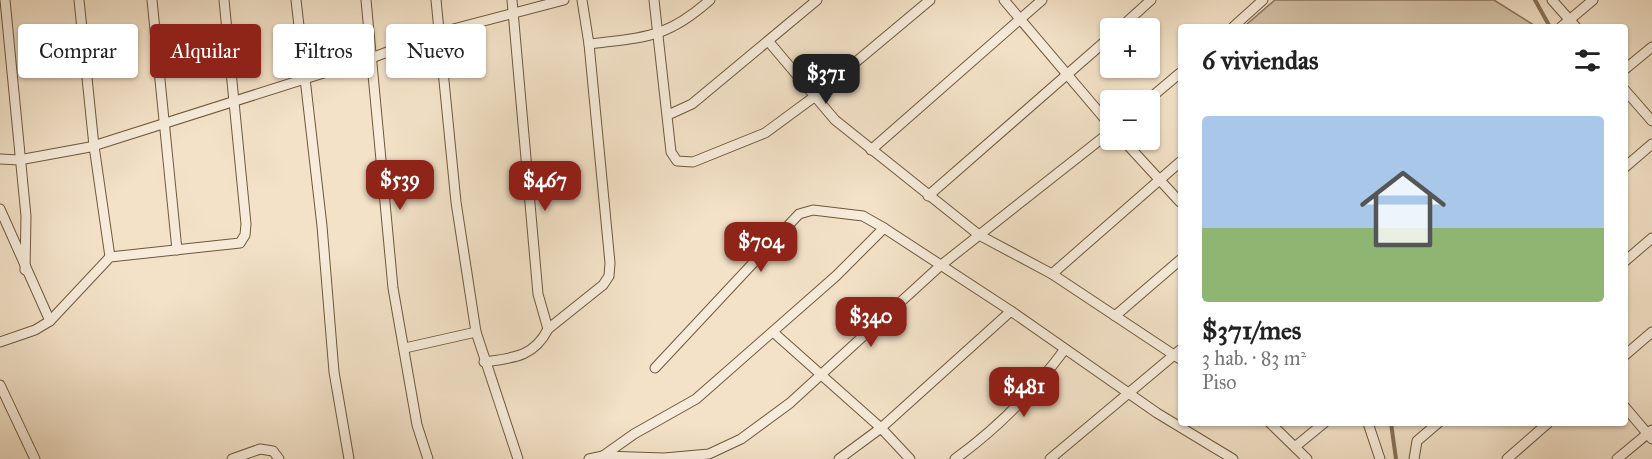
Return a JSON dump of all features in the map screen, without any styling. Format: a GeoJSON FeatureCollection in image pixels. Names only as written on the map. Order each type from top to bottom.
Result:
{"type":"FeatureCollection","features":[{"type":"Feature","properties":{"kind":"street"},"geometry":{"type":"LineString","coordinates":[[5,0],[26,216],[25,270]]}},
{"type":"Feature","properties":{"kind":"street"},"geometry":{"type":"LineString","coordinates":[[79,0],[94,146],[110,257]]}},
{"type":"Feature","properties":{"kind":"street"},"geometry":{"type":"LineString","coordinates":[[152,0],[177,250]]}},
{"type":"Feature","properties":{"kind":"street"},"geometry":{"type":"LineString","coordinates":[[0,342],[35,330],[50,321],[110,257],[240,243],[244,235],[224,0]]}},
{"type":"Feature","properties":{"kind":"street"},"geometry":{"type":"LineString","coordinates":[[296,0],[330,306],[334,372],[349,459]]}},
{"type":"Feature","properties":{"kind":"street"},"geometry":{"type":"LineString","coordinates":[[366,0],[369,24]]}},
{"type":"Feature","properties":{"kind":"street"},"geometry":{"type":"LineString","coordinates":[[436,0],[437,24]]}},
{"type":"Feature","properties":{"kind":"street"},"geometry":{"type":"LineString","coordinates":[[512,0],[538,294],[548,329]]}},
{"type":"Feature","properties":{"kind":"street"},"geometry":{"type":"LineString","coordinates":[[472,24],[564,0]]}},
{"type":"Feature","properties":{"kind":"street"},"geometry":{"type":"LineString","coordinates":[[484,362],[530,352],[542,342],[548,329],[571,308],[596,292],[609,276],[610,240],[589,44],[582,0]]}},
{"type":"Feature","properties":{"kind":"street"},"geometry":{"type":"LineString","coordinates":[[654,0],[669,115],[671,152],[676,161],[693,162],[765,133],[814,98],[930,0]]}},
{"type":"Feature","properties":{"kind":"street"},"geometry":{"type":"LineString","coordinates":[[589,44],[658,35],[690,17],[710,0]]}},
{"type":"Feature","properties":{"kind":"street"},"geometry":{"type":"LineString","coordinates":[[669,115],[692,104],[817,0]]}},
{"type":"Feature","properties":{"kind":"street"},"geometry":{"type":"LineString","coordinates":[[1004,0],[1100,113]]}},
{"type":"Feature","properties":{"kind":"street"},"geometry":{"type":"LineString","coordinates":[[871,150],[1042,0]]}},
{"type":"Feature","properties":{"kind":"street"},"geometry":{"type":"LineString","coordinates":[[1131,18],[1151,0]]}},
{"type":"Feature","properties":{"kind":"street"},"geometry":{"type":"LineString","coordinates":[[1236,24],[1263,0]]}},
{"type":"Feature","properties":{"kind":"street"},"geometry":{"type":"LineString","coordinates":[[1552,0],[1567,24]]}},
{"type":"Feature","properties":{"kind":"street"},"geometry":{"type":"LineString","coordinates":[[1569,24],[1593,0]]}},
{"type":"Feature","properties":{"kind":"street"},"geometry":{"type":"LineString","coordinates":[[769,42],[814,98],[871,150],[979,235],[1052,274],[1115,316],[1178,353]]}},
{"type":"Feature","properties":{"kind":"street"},"geometry":{"type":"LineString","coordinates":[[928,196],[1100,46]]}},
{"type":"Feature","properties":{"kind":"street"},"geometry":{"type":"LineString","coordinates":[[1628,67],[1652,47]]}},
{"type":"Feature","properties":{"kind":"street"},"geometry":{"type":"LineString","coordinates":[[386,52],[374,57],[393,288],[417,425],[428,459]]}},
{"type":"Feature","properties":{"kind":"street"},"geometry":{"type":"LineString","coordinates":[[1160,90],[1178,75]]}},
{"type":"Feature","properties":{"kind":"street"},"geometry":{"type":"LineString","coordinates":[[0,159],[19,160],[94,146],[165,121],[308,78]]}},
{"type":"Feature","properties":{"kind":"street"},"geometry":{"type":"LineString","coordinates":[[443,78],[456,202],[476,332],[484,362],[518,459]]}},
{"type":"Feature","properties":{"kind":"street"},"geometry":{"type":"LineString","coordinates":[[1628,94],[1652,121]]}},
{"type":"Feature","properties":{"kind":"street"},"geometry":{"type":"LineString","coordinates":[[589,459],[603,456],[664,458],[708,456],[741,439],[790,403],[940,266],[1100,140]]}},
{"type":"Feature","properties":{"kind":"street"},"geometry":{"type":"LineString","coordinates":[[1628,165],[1652,144]]}},
{"type":"Feature","properties":{"kind":"street"},"geometry":{"type":"LineString","coordinates":[[1133,150],[1178,200]]}},
{"type":"Feature","properties":{"kind":"street"},"geometry":{"type":"LineString","coordinates":[[1052,274],[1178,164]]}},
{"type":"Feature","properties":{"kind":"street"},"geometry":{"type":"LineString","coordinates":[[0,209],[25,270],[50,321]]}},
{"type":"Feature","properties":{"kind":"street"},"geometry":{"type":"LineString","coordinates":[[655,368],[782,230],[805,210],[863,216],[1011,311],[1130,394],[1178,424]]}},
{"type":"Feature","properties":{"kind":"street"},"geometry":{"type":"LineString","coordinates":[[603,456],[634,434],[696,399],[836,276],[884,228]]}},
{"type":"Feature","properties":{"kind":"street"},"geometry":{"type":"LineString","coordinates":[[1628,259],[1652,238]]}},
{"type":"Feature","properties":{"kind":"street"},"geometry":{"type":"LineString","coordinates":[[1115,316],[1178,262]]}},
{"type":"Feature","properties":{"kind":"street"},"geometry":{"type":"LineString","coordinates":[[839,459],[881,428],[1011,311]]}},
{"type":"Feature","properties":{"kind":"street"},"geometry":{"type":"LineString","coordinates":[[405,348],[476,332]]}},
{"type":"Feature","properties":{"kind":"street"},"geometry":{"type":"LineString","coordinates":[[773,332],[881,428],[910,459]]}},
{"type":"Feature","properties":{"kind":"street"},"geometry":{"type":"LineString","coordinates":[[1628,353],[1652,332]]}},
{"type":"Feature","properties":{"kind":"street"},"geometry":{"type":"LineString","coordinates":[[955,459],[982,440],[1039,385],[1065,349]]}},
{"type":"Feature","properties":{"kind":"street"},"geometry":{"type":"LineString","coordinates":[[1050,459],[1084,429],[1178,355]]}},
{"type":"Feature","properties":{"kind":"street"},"geometry":{"type":"LineString","coordinates":[[0,385],[35,459]]}},
{"type":"Feature","properties":{"kind":"street"},"geometry":{"type":"LineString","coordinates":[[1617,459],[1650,434],[1628,410]]}},
{"type":"Feature","properties":{"kind":"street"},"geometry":{"type":"LineString","coordinates":[[1181,426],[1233,459]]}},
{"type":"Feature","properties":{"kind":"street"},"geometry":{"type":"LineString","coordinates":[[1273,426],[1307,459]]}},
{"type":"Feature","properties":{"kind":"street"},"geometry":{"type":"LineString","coordinates":[[1296,446],[1320,426]]}},
{"type":"Feature","properties":{"kind":"street"},"geometry":{"type":"LineString","coordinates":[[1369,426],[1380,459]]}},
{"type":"Feature","properties":{"kind":"street"},"geometry":{"type":"LineString","coordinates":[[1414,459],[1417,441],[1434,426]]}},
{"type":"Feature","properties":{"kind":"street"},"geometry":{"type":"LineString","coordinates":[[1507,459],[1545,426]]}},
{"type":"Feature","properties":{"kind":"street"},"geometry":{"type":"LineString","coordinates":[[232,459],[260,449],[273,451],[279,459]]}},
{"type":"Feature","properties":{"kind":"shaded area"},"geometry":{"type":"Polygon","coordinates":[[[1275,0],[1494,0],[1532,24],[1247,24],[1275,0]]]}},
{"type":"Feature","properties":{"kind":"waterway"},"geometry":{"type":"LineString","coordinates":[[1535,0],[1548,24]]}},
{"type":"Feature","properties":{"kind":"waterway"},"geometry":{"type":"LineString","coordinates":[[1391,426],[1396,459]]}}]}
